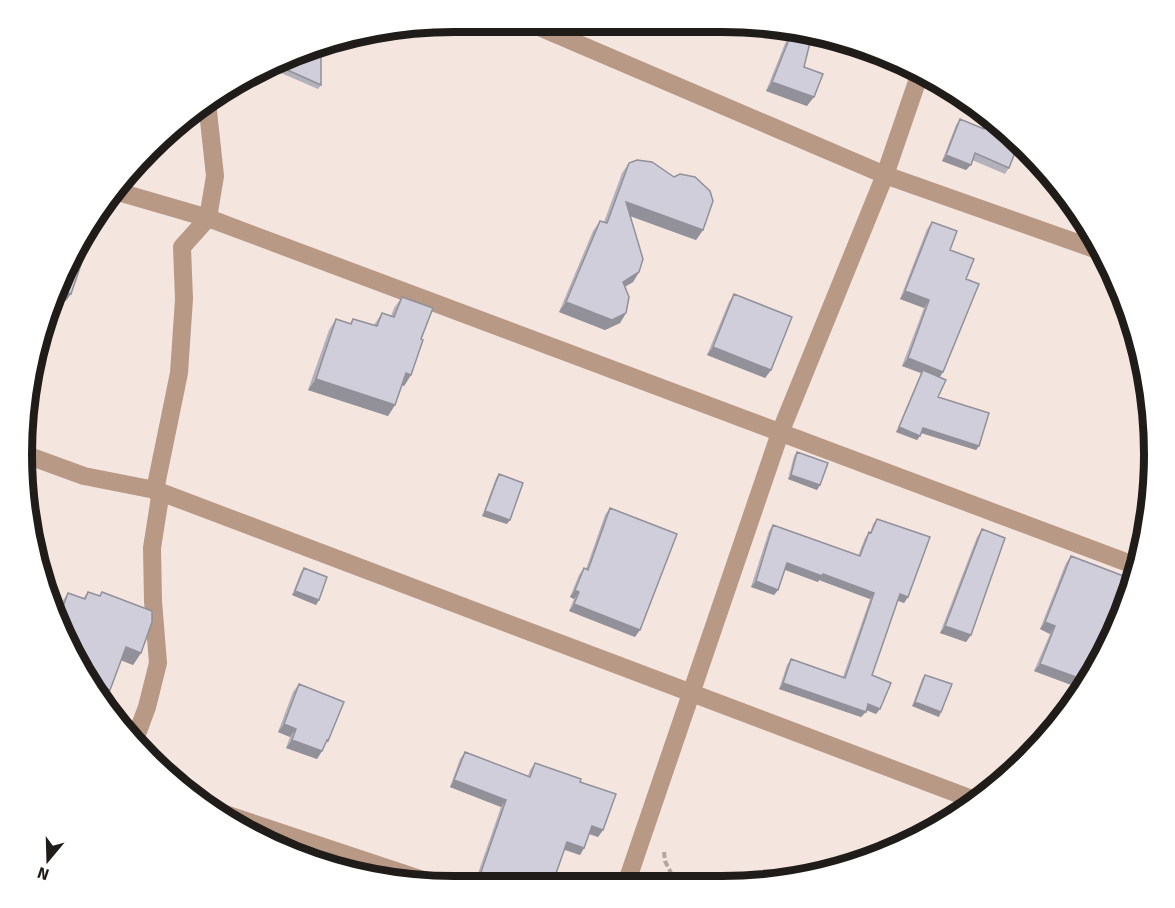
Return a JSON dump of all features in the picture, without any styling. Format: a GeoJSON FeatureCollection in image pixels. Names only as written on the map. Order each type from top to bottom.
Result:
{"type":"FeatureCollection","features":[{"type":"Feature","properties":{"kind":"street"},"geometry":{"type":"LineString","coordinates":[[551,32],[885,175],[1089,247]]}},
{"type":"Feature","properties":{"kind":"street"},"geometry":{"type":"LineString","coordinates":[[629,876],[780,433],[885,175],[918,80]]}},
{"type":"Feature","properties":{"kind":"street"},"geometry":{"type":"LineString","coordinates":[[155,490],[179,373],[184,299],[182,247],[208,218],[215,177],[208,111]]}},
{"type":"Feature","properties":{"kind":"street"},"geometry":{"type":"LineString","coordinates":[[122,193],[208,218],[1129,563]]}},
{"type":"Feature","properties":{"kind":"street"},"geometry":{"type":"LineString","coordinates":[[32,457],[84,476],[155,490],[967,797]]}},
{"type":"Feature","properties":{"kind":"street"},"geometry":{"type":"LineString","coordinates":[[137,734],[147,707],[158,663],[152,548],[160,496],[155,490]]}},
{"type":"Feature","properties":{"kind":"street"},"geometry":{"type":"LineString","coordinates":[[243,820],[404,874]]}},
{"type":"Feature","properties":{"kind":"building"},"geometry":{"type":"Polygon","coordinates":[[[790,38],[810,42],[804,67],[823,74],[814,97],[772,82],[790,38]]]}},
{"type":"Feature","properties":{"kind":"building"},"geometry":{"type":"Polygon","coordinates":[[[321,53],[321,85],[283,68],[321,53]]]}},
{"type":"Feature","properties":{"kind":"building"},"geometry":{"type":"Polygon","coordinates":[[[960,119],[984,129],[986,125],[1016,151],[1009,168],[975,153],[971,165],[946,155],[960,119]]]}},
{"type":"Feature","properties":{"kind":"building"},"geometry":{"type":"Polygon","coordinates":[[[637,160],[652,162],[674,177],[680,174],[695,177],[710,191],[713,201],[703,230],[626,202],[643,259],[639,272],[623,282],[629,297],[626,313],[612,320],[566,302],[600,221],[607,223],[629,163],[637,160]]]}},
{"type":"Feature","properties":{"kind":"building"},"geometry":{"type":"Polygon","coordinates":[[[932,222],[957,231],[950,250],[974,259],[966,279],[979,284],[943,372],[908,358],[929,300],[905,291],[932,222]]]}},
{"type":"Feature","properties":{"kind":"building"},"geometry":{"type":"Polygon","coordinates":[[[88,242],[71,294],[64,292],[88,242]]]}},
{"type":"Feature","properties":{"kind":"building"},"geometry":{"type":"Polygon","coordinates":[[[734,294],[792,317],[771,370],[713,347],[734,294]]]}},
{"type":"Feature","properties":{"kind":"building"},"geometry":{"type":"Polygon","coordinates":[[[402,297],[433,308],[411,375],[406,373],[395,405],[316,379],[336,319],[351,324],[353,319],[377,326],[382,313],[394,317],[402,297]]]}},
{"type":"Feature","properties":{"kind":"building"},"geometry":{"type":"Polygon","coordinates":[[[923,370],[946,380],[938,397],[989,413],[979,446],[923,428],[920,436],[899,427],[923,370]]]}},
{"type":"Feature","properties":{"kind":"building"},"geometry":{"type":"Polygon","coordinates":[[[797,452],[828,463],[820,485],[791,475],[797,452]]]}},
{"type":"Feature","properties":{"kind":"building"},"geometry":{"type":"Polygon","coordinates":[[[499,474],[523,483],[510,520],[485,511],[499,474]]]}},
{"type":"Feature","properties":{"kind":"building"},"geometry":{"type":"Polygon","coordinates":[[[610,508],[677,534],[640,630],[574,604],[579,592],[575,590],[584,568],[588,570],[610,508]]]}},
{"type":"Feature","properties":{"kind":"building"},"geometry":{"type":"Polygon","coordinates":[[[877,519],[930,537],[908,597],[900,594],[872,675],[891,683],[880,709],[868,704],[866,712],[783,683],[791,659],[845,678],[874,593],[787,563],[778,590],[756,581],[773,525],[860,556],[869,532],[871,533],[877,519]]]}},
{"type":"Feature","properties":{"kind":"building"},"geometry":{"type":"Polygon","coordinates":[[[982,529],[1005,538],[971,635],[945,626],[982,529]]]}},
{"type":"Feature","properties":{"kind":"building"},"geometry":{"type":"Polygon","coordinates":[[[1071,556],[1125,577],[1100,641],[1079,678],[1040,664],[1055,626],[1045,622],[1071,556]]]}},
{"type":"Feature","properties":{"kind":"building"},"geometry":{"type":"Polygon","coordinates":[[[304,568],[327,577],[319,600],[295,591],[304,568]]]}},
{"type":"Feature","properties":{"kind":"building"},"geometry":{"type":"Polygon","coordinates":[[[88,592],[100,596],[102,592],[152,611],[152,622],[141,653],[126,647],[110,690],[102,687],[88,665],[62,610],[68,593],[85,599],[88,592]]]}},
{"type":"Feature","properties":{"kind":"building"},"geometry":{"type":"Polygon","coordinates":[[[925,675],[952,684],[941,712],[915,702],[925,675]]]}},
{"type":"Feature","properties":{"kind":"building"},"geometry":{"type":"Polygon","coordinates":[[[299,684],[344,702],[322,751],[292,740],[296,729],[284,724],[299,684]]]}},
{"type":"Feature","properties":{"kind":"building"},"geometry":{"type":"Polygon","coordinates":[[[465,752],[530,777],[535,763],[616,794],[603,830],[592,826],[584,848],[567,842],[555,876],[493,876],[481,872],[506,800],[454,780],[465,752]]]}}]}
